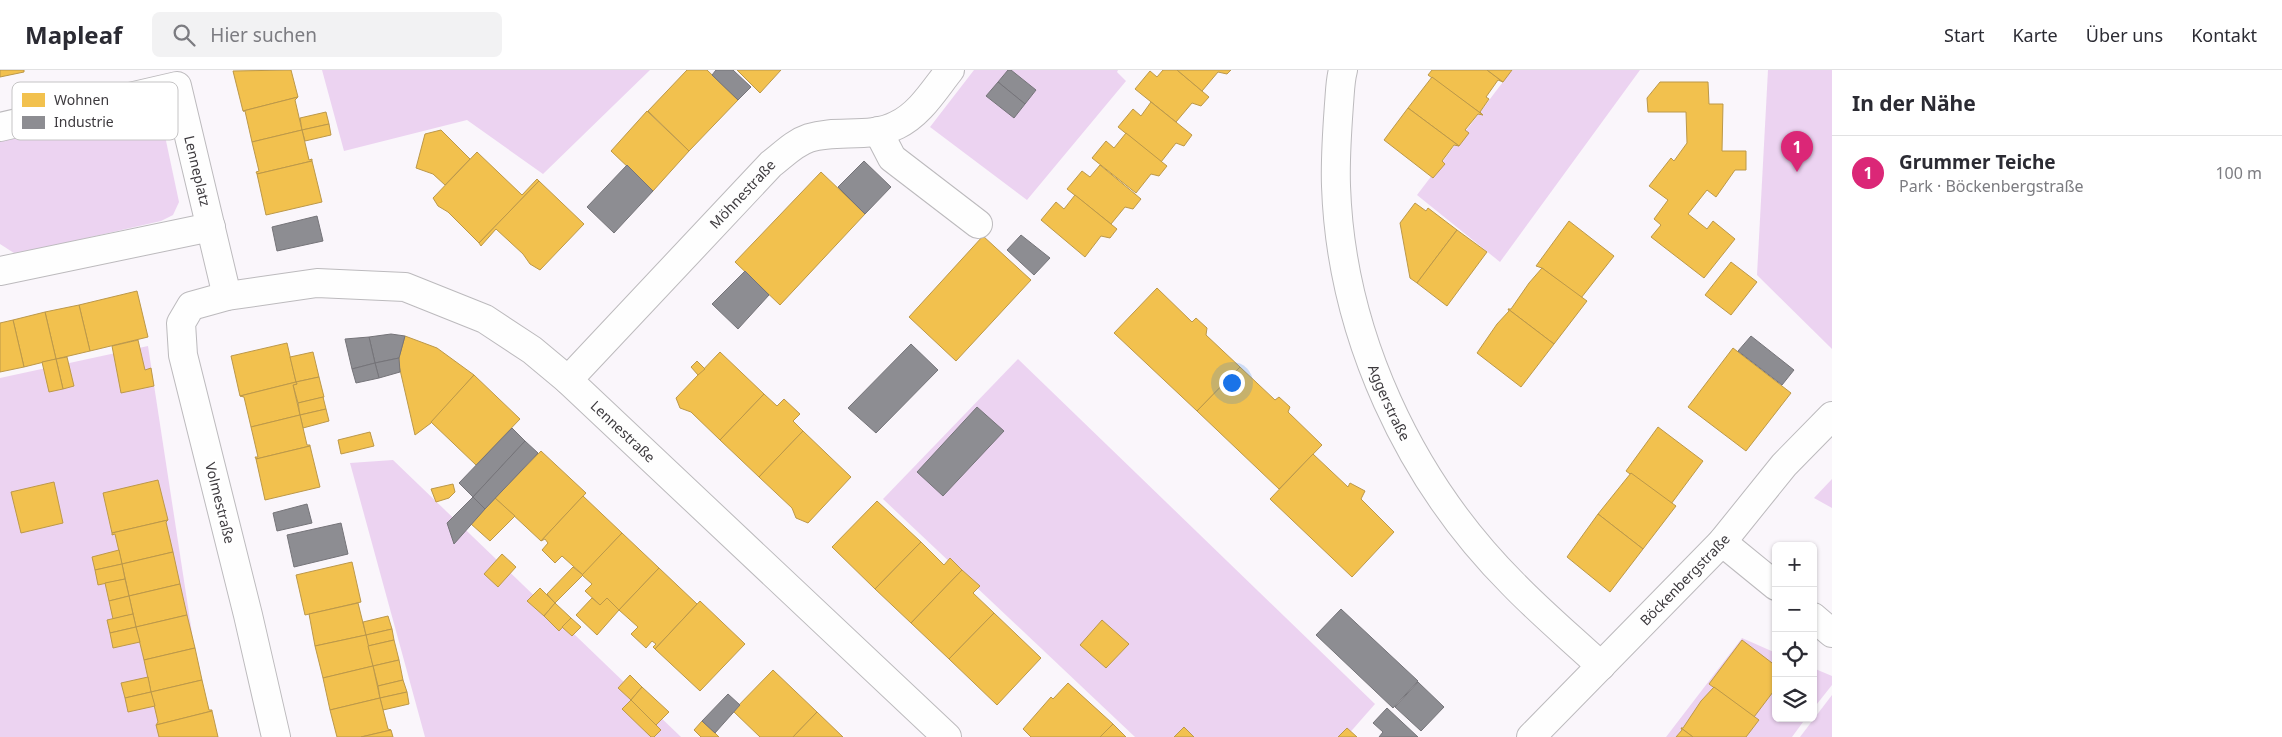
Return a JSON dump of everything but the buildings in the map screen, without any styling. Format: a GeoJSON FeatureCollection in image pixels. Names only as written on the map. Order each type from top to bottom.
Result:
{"type":"FeatureCollection","features":[{"type":"Feature","properties":{"kind":"street","name":"Möhnestraße"},"geometry":{"type":"LineString","coordinates":[[568,380],[771,164],[789,149],[809,138],[878,131],[896,126],[915,114],[950,70]]}},
{"type":"Feature","properties":{"kind":"street","name":"Aggerstraße"},"geometry":{"type":"LineString","coordinates":[[1343,70],[1335,149],[1338,224],[1346,275],[1358,325],[1374,372],[1418,459],[1442,499],[1458,520],[1512,584],[1601,666]]}},
{"type":"Feature","properties":{"kind":"street","name":"Lenneplatz"},"geometry":{"type":"LineString","coordinates":[[178,90],[227,296]]}},
{"type":"Feature","properties":{"kind":"street"},"geometry":{"type":"LineString","coordinates":[[878,131],[892,158],[978,224]]}},
{"type":"Feature","properties":{"kind":"street"},"geometry":{"type":"LineString","coordinates":[[0,271],[211,227]]}},
{"type":"Feature","properties":{"kind":"street","name":"Lennestraße"},"geometry":{"type":"LineString","coordinates":[[227,296],[317,283],[405,287],[485,319],[532,350],[568,380],[947,737]]}},
{"type":"Feature","properties":{"kind":"street","name":"Volmestraße"},"geometry":{"type":"LineString","coordinates":[[227,296],[191,306],[181,323],[183,355],[248,615],[276,737]]}},
{"type":"Feature","properties":{"kind":"street","name":"Böckenbergstraße"},"geometry":{"type":"LineString","coordinates":[[1531,737],[1722,542],[1784,466],[1832,416]]}},
{"type":"Feature","properties":{"kind":"street"},"geometry":{"type":"LineString","coordinates":[[1722,542],[1772,583]]}},
{"type":"Feature","properties":{"kind":"street"},"geometry":{"type":"LineString","coordinates":[[1817,620],[1832,632]]}},
{"type":"Feature","properties":{"kind":"shaded area"},"geometry":{"type":"Polygon","coordinates":[[[322,70],[650,70],[543,174],[467,120],[344,151],[322,70]]]}},
{"type":"Feature","properties":{"kind":"shaded area"},"geometry":{"type":"Polygon","coordinates":[[[974,70],[1118,70],[1117,72],[1126,81],[1027,200],[930,127],[974,70]]]}},
{"type":"Feature","properties":{"kind":"shaded area"},"geometry":{"type":"Polygon","coordinates":[[[1512,70],[1640,70],[1500,262],[1417,195],[1512,70]]]}},
{"type":"Feature","properties":{"kind":"shaded area"},"geometry":{"type":"Polygon","coordinates":[[[1768,70],[1832,70],[1832,349],[1757,275],[1768,70]]]}},
{"type":"Feature","properties":{"kind":"shaded area"},"geometry":{"type":"Polygon","coordinates":[[[12,136],[12,140],[166,140],[179,202],[173,215],[161,221],[14,253],[0,244],[0,139],[12,136]]]}},
{"type":"Feature","properties":{"kind":"shaded area"},"geometry":{"type":"Polygon","coordinates":[[[148,346],[208,737],[0,737],[0,378],[148,346]]]}},
{"type":"Feature","properties":{"kind":"shaded area"},"geometry":{"type":"Polygon","coordinates":[[[1018,359],[1375,704],[1346,737],[1135,737],[883,499],[1018,359]]]}},
{"type":"Feature","properties":{"kind":"shaded area"},"geometry":{"type":"Polygon","coordinates":[[[393,460],[681,737],[425,737],[350,463],[393,460]]]}},
{"type":"Feature","properties":{"kind":"shaded area"},"geometry":{"type":"Polygon","coordinates":[[[1832,479],[1832,508],[1814,498],[1832,479]]]}},
{"type":"Feature","properties":{"kind":"shaded area"},"geometry":{"type":"Polygon","coordinates":[[[1742,638],[1772,651],[1772,722],[1803,722],[1792,737],[1666,737],[1742,638]]]}},
{"type":"Feature","properties":{"kind":"shaded area"},"geometry":{"type":"Polygon","coordinates":[[[1817,670],[1832,676],[1832,685],[1817,704],[1817,670]]]}},
{"type":"Feature","properties":{"kind":"shaded area"},"geometry":{"type":"Polygon","coordinates":[[[1832,695],[1832,737],[1800,737],[1811,722],[1817,722],[1817,715],[1832,695]]]}},
{"type":"Feature","properties":{"kind":"place","name":"Grummer Teiche"},"geometry":{"type":"Point","coordinates":[1797,172]}}]}
